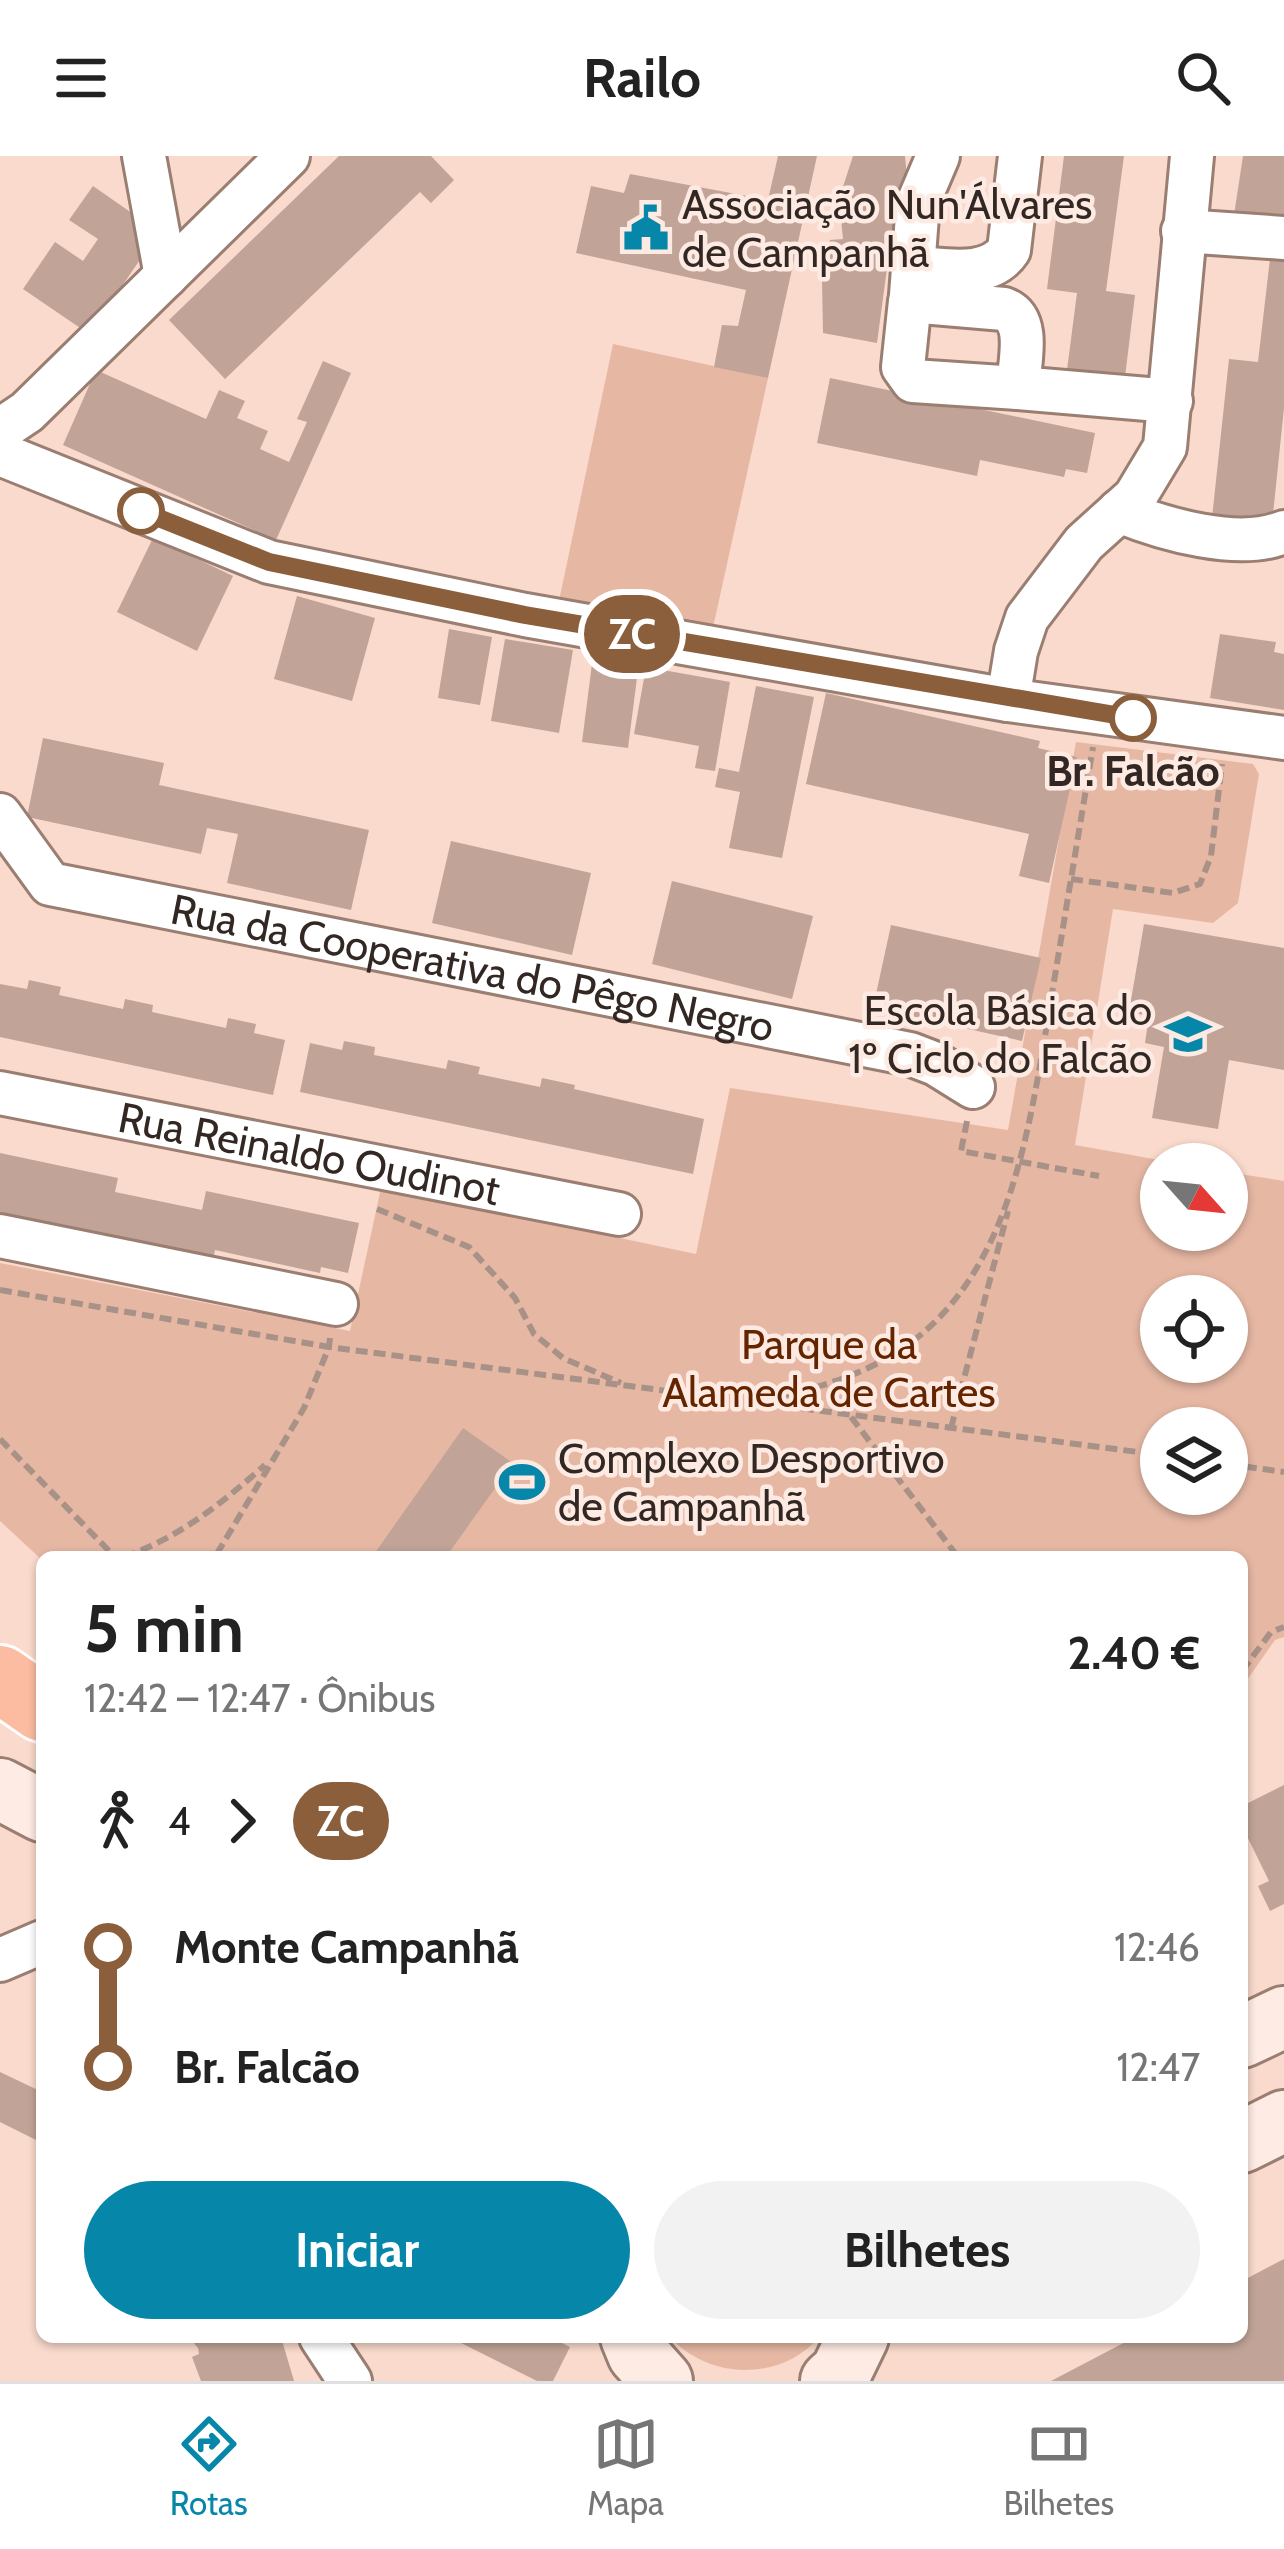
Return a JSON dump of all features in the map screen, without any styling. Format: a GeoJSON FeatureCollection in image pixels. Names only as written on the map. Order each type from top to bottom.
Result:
{"type":"FeatureCollection","features":[{"type":"Feature","properties":{"kind":"highway"},"geometry":{"type":"LineString","coordinates":[[0,1679],[36,1704]]}},
{"type":"Feature","properties":{"kind":"main road"},"geometry":{"type":"LineString","coordinates":[[0,1714],[36,1734]]}},
{"type":"Feature","properties":{"kind":"main road"},"geometry":{"type":"LineString","coordinates":[[0,1789],[36,1808]]}},
{"type":"Feature","properties":{"kind":"main road"},"geometry":{"type":"LineString","coordinates":[[1248,2034],[1284,2017]]}},
{"type":"Feature","properties":{"kind":"main road"},"geometry":{"type":"LineString","coordinates":[[1248,2138],[1284,2121]]}},
{"type":"Feature","properties":{"kind":"main road"},"geometry":{"type":"LineString","coordinates":[[633,2343],[662,2381]]}},
{"type":"Feature","properties":{"kind":"street"},"geometry":{"type":"LineString","coordinates":[[144,156],[166,276]]}},
{"type":"Feature","properties":{"kind":"street"},"geometry":{"type":"LineString","coordinates":[[0,430],[27,412],[288,156]]}},
{"type":"Feature","properties":{"kind":"street"},"geometry":{"type":"LineString","coordinates":[[938,156],[919,203],[903,368],[907,376],[913,381],[1171,400]]}},
{"type":"Feature","properties":{"kind":"street"},"geometry":{"type":"LineString","coordinates":[[912,285],[978,270],[1004,258],[1009,250],[1021,156]]}},
{"type":"Feature","properties":{"kind":"street"},"geometry":{"type":"LineString","coordinates":[[1007,700],[1016,650],[1028,618],[1084,543],[1152,473],[1165,447],[1192,156]]}},
{"type":"Feature","properties":{"kind":"street"},"geometry":{"type":"LineString","coordinates":[[1183,231],[1284,238]]}},
{"type":"Feature","properties":{"kind":"street"},"geometry":{"type":"LineString","coordinates":[[912,285],[1015,313],[1022,326],[1018,388]]}},
{"type":"Feature","properties":{"kind":"street"},"geometry":{"type":"LineString","coordinates":[[0,454],[269,562],[525,615],[1007,700],[1284,738]]}},
{"type":"Feature","properties":{"kind":"street"},"geometry":{"type":"LineString","coordinates":[[1119,511],[1169,530],[1248,539],[1284,532]]}},
{"type":"Feature","properties":{"kind":"street","name":"Rua da Cooperativa do Pêgo Negro"},"geometry":{"type":"LineString","coordinates":[[0,815],[50,884],[910,1054],[974,1088]]}},
{"type":"Feature","properties":{"kind":"street","name":"Rua Reinaldo Oudinot"},"geometry":{"type":"LineString","coordinates":[[0,1093],[619,1214]]}},
{"type":"Feature","properties":{"kind":"street"},"geometry":{"type":"LineString","coordinates":[[0,1236],[336,1304]]}},
{"type":"Feature","properties":{"kind":"street"},"geometry":{"type":"LineString","coordinates":[[0,1960],[36,1945]]}},
{"type":"Feature","properties":{"kind":"street"},"geometry":{"type":"LineString","coordinates":[[325,2343],[350,2381]]}},
{"type":"Feature","properties":{"kind":"path"},"geometry":{"type":"LineString","coordinates":[[1071,879],[1173,893],[1200,884],[1211,856],[1226,730]]}},
{"type":"Feature","properties":{"kind":"path"},"geometry":{"type":"LineString","coordinates":[[974,1088],[961,1151],[1099,1176]]}},
{"type":"Feature","properties":{"kind":"path"},"geometry":{"type":"LineString","coordinates":[[344,1160],[376,1209],[469,1246],[515,1298],[534,1334],[562,1358],[630,1386]]}},
{"type":"Feature","properties":{"kind":"path"},"geometry":{"type":"LineString","coordinates":[[951,1428],[1022,1162]]}},
{"type":"Feature","properties":{"kind":"path"},"geometry":{"type":"LineString","coordinates":[[0,1290],[329,1347],[1140,1453]]}},
{"type":"Feature","properties":{"kind":"path"},"geometry":{"type":"LineString","coordinates":[[219,1551],[304,1408],[329,1347],[336,1304]]}},
{"type":"Feature","properties":{"kind":"path"},"geometry":{"type":"LineString","coordinates":[[849,1415],[953,1551]]}},
{"type":"Feature","properties":{"kind":"path"},"geometry":{"type":"LineString","coordinates":[[0,1439],[113,1551]]}},
{"type":"Feature","properties":{"kind":"path"},"geometry":{"type":"LineString","coordinates":[[137,1551],[164,1542],[217,1508],[273,1459]]}},
{"type":"Feature","properties":{"kind":"path"},"geometry":{"type":"LineString","coordinates":[[1248,1467],[1284,1472]]}},
{"type":"Feature","properties":{"kind":"path"},"geometry":{"type":"LineString","coordinates":[[1248,1663],[1271,1632],[1284,1627]]}},
{"type":"Feature","properties":{"kind":"green space"},"geometry":{"type":"Polygon","coordinates":[[[613,344],[768,378],[712,632],[559,601],[613,344]]]}},
{"type":"Feature","properties":{"kind":"green space","name":"Parque da Alameda de Cartes"},"geometry":{"type":"Polygon","coordinates":[[[1076,742],[1253,764],[1259,774],[1238,903],[1213,923],[1113,909],[1075,1145],[1140,1157],[1140,1251],[1248,1251],[1248,1175],[1284,1181],[1284,1637],[1275,1640],[1248,1678],[1248,1551],[36,1554],[0,1521],[0,1263],[350,1331],[381,1188],[696,1254],[730,1088],[1008,1130],[1076,742]]]}},
{"type":"Feature","properties":{"kind":"green space"},"geometry":{"type":"Polygon","coordinates":[[[677,2343],[813,2343],[786,2362],[746,2370],[705,2362],[677,2343]]]}},
{"type":"Feature","properties":{"kind":"building"},"geometry":{"type":"Polygon","coordinates":[[[339,156],[431,156],[454,180],[431,203],[420,192],[225,379],[169,320],[339,156]]]}},
{"type":"Feature","properties":{"kind":"building"},"geometry":{"type":"Polygon","coordinates":[[[778,156],[817,156],[768,378],[714,367],[722,325],[738,326],[746,290],[576,253],[591,186],[624,193],[630,174],[768,200],[778,156]]]}},
{"type":"Feature","properties":{"kind":"building"},"geometry":{"type":"Polygon","coordinates":[[[853,156],[905,156],[904,245],[890,246],[877,343],[823,333],[822,281],[830,240],[843,239],[839,199],[853,156]]]}},
{"type":"Feature","properties":{"kind":"building"},"geometry":{"type":"Polygon","coordinates":[[[1064,156],[1124,156],[1106,291],[1135,295],[1125,377],[1067,370],[1077,293],[1047,289],[1064,156]]]}},
{"type":"Feature","properties":{"kind":"building"},"geometry":{"type":"Polygon","coordinates":[[[1243,156],[1284,156],[1284,223],[1234,215],[1243,156]]]}},
{"type":"Feature","properties":{"kind":"building"},"geometry":{"type":"Polygon","coordinates":[[[93,186],[159,232],[89,334],[23,289],[55,242],[83,261],[98,239],[69,220],[93,186]]]}},
{"type":"Feature","properties":{"kind":"building"},"geometry":{"type":"Polygon","coordinates":[[[1271,250],[1284,251],[1284,408],[1272,524],[1212,518],[1229,359],[1258,362],[1271,250]]]}},
{"type":"Feature","properties":{"kind":"building"},"geometry":{"type":"Polygon","coordinates":[[[323,361],[351,373],[276,540],[63,445],[96,370],[206,419],[219,390],[245,401],[237,418],[268,431],[260,449],[289,462],[307,422],[297,419],[323,361]]]}},
{"type":"Feature","properties":{"kind":"building"},"geometry":{"type":"Polygon","coordinates":[[[830,378],[1095,433],[1087,473],[1066,469],[1064,477],[980,460],[977,476],[817,443],[830,378]]]}},
{"type":"Feature","properties":{"kind":"building"},"geometry":{"type":"Polygon","coordinates":[[[153,538],[233,576],[197,651],[117,612],[153,538]]]}},
{"type":"Feature","properties":{"kind":"building"},"geometry":{"type":"Polygon","coordinates":[[[297,596],[375,618],[352,701],[274,679],[297,596]]]}},
{"type":"Feature","properties":{"kind":"building"},"geometry":{"type":"Polygon","coordinates":[[[449,629],[492,637],[480,705],[438,698],[449,629]]]}},
{"type":"Feature","properties":{"kind":"building"},"geometry":{"type":"Polygon","coordinates":[[[1220,634],[1276,642],[1274,652],[1284,654],[1284,710],[1210,698],[1220,634]]]}},
{"type":"Feature","properties":{"kind":"building"},"geometry":{"type":"Polygon","coordinates":[[[505,639],[573,650],[559,733],[491,721],[505,639]]]}},
{"type":"Feature","properties":{"kind":"building"},"geometry":{"type":"Polygon","coordinates":[[[593,656],[639,662],[628,748],[582,742],[593,656]]]}},
{"type":"Feature","properties":{"kind":"building"},"geometry":{"type":"Polygon","coordinates":[[[646,667],[730,682],[715,771],[695,768],[699,746],[634,734],[646,667]]]}},
{"type":"Feature","properties":{"kind":"building"},"geometry":{"type":"Polygon","coordinates":[[[756,686],[814,697],[782,858],[729,848],[740,792],[715,787],[719,768],[739,772],[756,686]]]}},
{"type":"Feature","properties":{"kind":"building"},"geometry":{"type":"Polygon","coordinates":[[[826,693],[1040,741],[1038,748],[1077,757],[1049,883],[1019,876],[1029,834],[806,784],[826,693]]]}},
{"type":"Feature","properties":{"kind":"building"},"geometry":{"type":"Polygon","coordinates":[[[43,738],[164,763],[159,785],[369,830],[351,910],[227,883],[238,834],[207,828],[201,854],[27,817],[43,738]]]}},
{"type":"Feature","properties":{"kind":"building"},"geometry":{"type":"Polygon","coordinates":[[[451,841],[591,873],[572,955],[432,923],[451,841]]]}},
{"type":"Feature","properties":{"kind":"building"},"geometry":{"type":"Polygon","coordinates":[[[672,881],[813,916],[792,999],[652,964],[672,881]]]}},
{"type":"Feature","properties":{"kind":"building"},"geometry":{"type":"Polygon","coordinates":[[[1144,924],[1284,948],[1284,1070],[1229,1060],[1218,1129],[1152,1118],[1164,1047],[1145,1043],[1149,1016],[1129,1012],[1144,924]]]}},
{"type":"Feature","properties":{"kind":"building"},"geometry":{"type":"Polygon","coordinates":[[[891,925],[1041,958],[1022,1041],[873,1008],[891,925]]]}},
{"type":"Feature","properties":{"kind":"building"},"geometry":{"type":"Polygon","coordinates":[[[29,980],[61,987],[59,995],[123,1009],[125,999],[153,1005],[152,1012],[226,1028],[228,1018],[256,1024],[254,1033],[285,1040],[273,1095],[0,1037],[0,984],[27,989],[29,980]]]}},
{"type":"Feature","properties":{"kind":"building"},"geometry":{"type":"Polygon","coordinates":[[[344,1041],[375,1047],[374,1055],[446,1069],[448,1060],[480,1067],[478,1074],[540,1087],[542,1078],[704,1119],[693,1174],[300,1092],[310,1043],[342,1050],[344,1041]]]}},
{"type":"Feature","properties":{"kind":"building"},"geometry":{"type":"Polygon","coordinates":[[[0,1153],[118,1178],[115,1192],[202,1210],[206,1191],[359,1223],[348,1273],[321,1267],[320,1273],[215,1250],[213,1260],[0,1212],[0,1153]]]}},
{"type":"Feature","properties":{"kind":"building"},"geometry":{"type":"Polygon","coordinates":[[[463,1428],[513,1463],[450,1551],[376,1551],[463,1428]]]}},
{"type":"Feature","properties":{"kind":"building"},"geometry":{"type":"Polygon","coordinates":[[[1284,1785],[1284,1904],[1270,1911],[1258,1886],[1269,1881],[1248,1838],[1248,1803],[1284,1785]]]}},
{"type":"Feature","properties":{"kind":"building"},"geometry":{"type":"Polygon","coordinates":[[[0,2072],[36,2089],[36,2140],[0,2122],[0,2072]]]}},
{"type":"Feature","properties":{"kind":"building"},"geometry":{"type":"Polygon","coordinates":[[[1284,2259],[1284,2381],[1051,2381],[1124,2343],[1248,2343],[1248,2278],[1284,2259]]]}},
{"type":"Feature","properties":{"kind":"building"},"geometry":{"type":"Polygon","coordinates":[[[194,2343],[283,2343],[294,2381],[201,2381],[192,2357],[199,2354],[194,2343]]]}},
{"type":"Feature","properties":{"kind":"building"},"geometry":{"type":"Polygon","coordinates":[[[461,2343],[562,2343],[570,2347],[553,2381],[537,2381],[461,2343]]]}},
{"type":"Feature","properties":{"kind":"bus line","name":"ZC"},"geometry":{"type":"LineString","coordinates":[[141,511],[269,562],[525,615],[1133,718]]}},
{"type":"Feature","properties":{"kind":"place","name":"Associação Nun'Álvares de Campanhã"},"geometry":{"type":"Point","coordinates":[646,228]}},
{"type":"Feature","properties":{"kind":"place","name":"Br. Falcão"},"geometry":{"type":"Point","coordinates":[1133,718]}},
{"type":"Feature","properties":{"kind":"place","name":"Escola Básica do 1º Ciclo do Falcão"},"geometry":{"type":"Point","coordinates":[1188,1034]}},
{"type":"Feature","properties":{"kind":"place","name":"Complexo Desportivo de Campanhã"},"geometry":{"type":"Point","coordinates":[522,1482]}}]}
